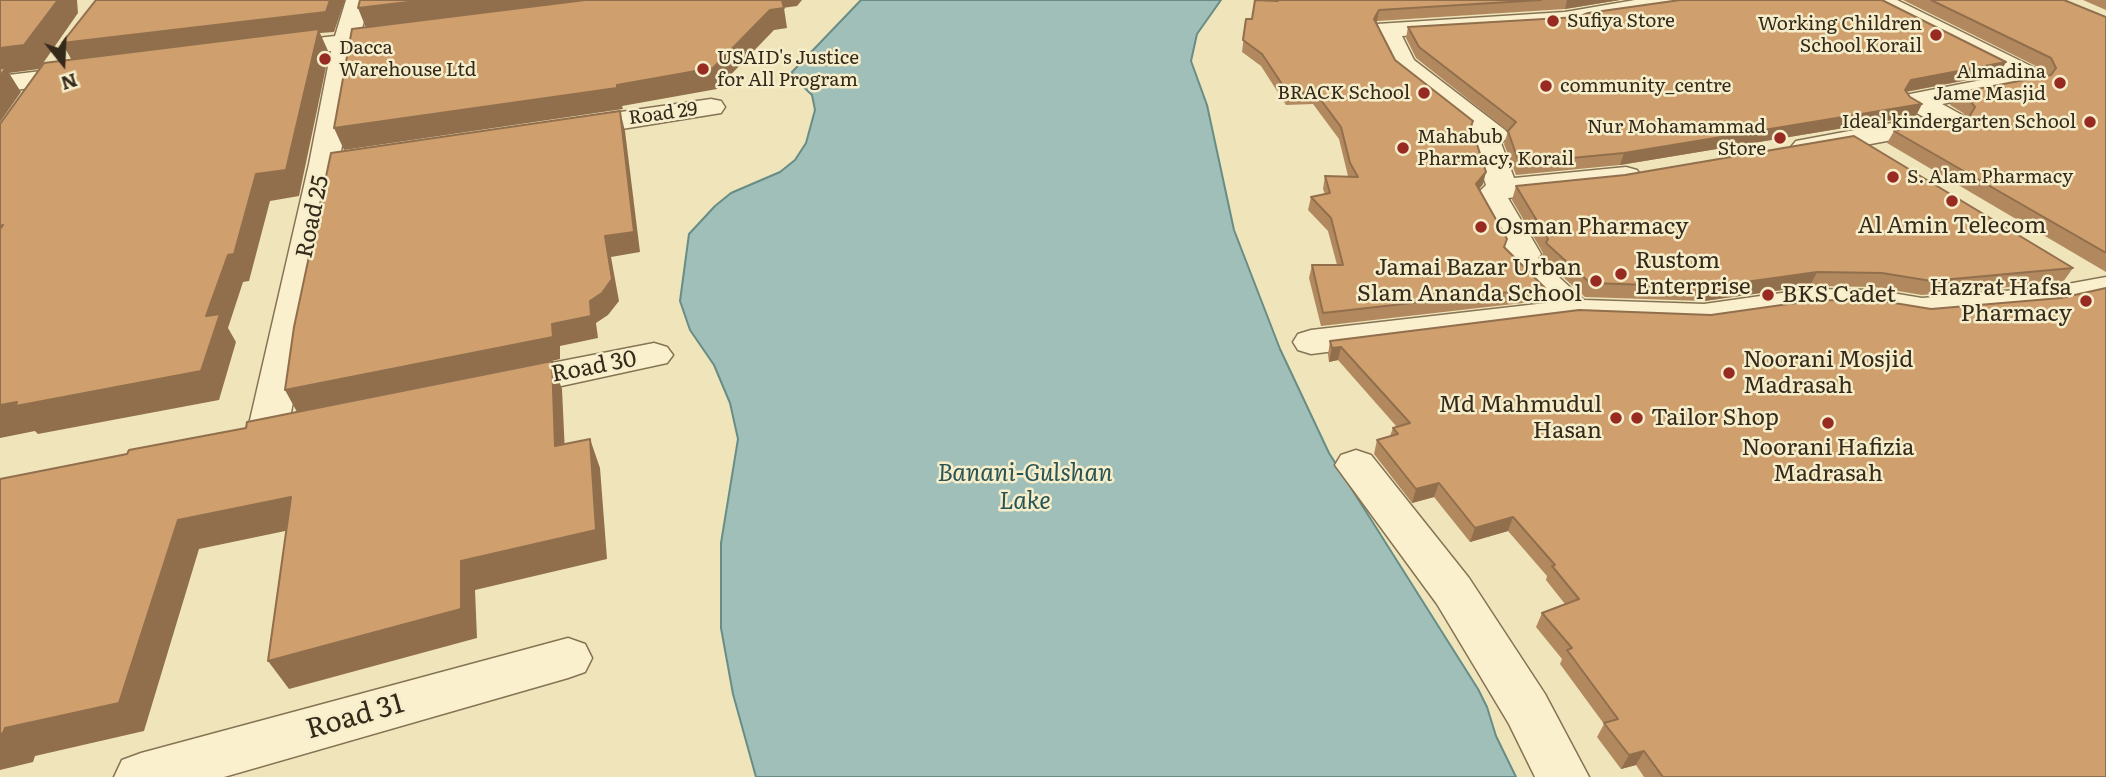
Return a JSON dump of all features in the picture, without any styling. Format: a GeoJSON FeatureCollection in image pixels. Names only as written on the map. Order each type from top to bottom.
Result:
{"type":"FeatureCollection","features":[{"type":"Feature","properties":{"kind":"street","name":"Road 25"},"geometry":{"type":"LineString","coordinates":[[267,433],[338,162],[346,42],[358,0]]}},
{"type":"Feature","properties":{"kind":"street"},"geometry":{"type":"LineString","coordinates":[[1503,188],[1485,138],[1495,136],[1403,64],[1384,19],[1447,28],[1544,19],[1574,19],[1574,16],[1686,0]]}},
{"type":"Feature","properties":{"kind":"street"},"geometry":{"type":"LineString","coordinates":[[1777,152],[1952,121],[1915,101],[2034,78],[1878,0]]}},
{"type":"Feature","properties":{"kind":"street"},"geometry":{"type":"LineString","coordinates":[[251,54],[426,32]]}},
{"type":"Feature","properties":{"kind":"street"},"geometry":{"type":"LineString","coordinates":[[27,108],[63,56]]}},
{"type":"Feature","properties":{"kind":"street"},"geometry":{"type":"LineString","coordinates":[[0,84],[102,71]]}},
{"type":"Feature","properties":{"kind":"street","name":"Road 29"},"geometry":{"type":"LineString","coordinates":[[545,132],[711,107]]}},
{"type":"Feature","properties":{"kind":"street"},"geometry":{"type":"LineString","coordinates":[[1855,139],[1889,159]]}},
{"type":"Feature","properties":{"kind":"street"},"geometry":{"type":"LineString","coordinates":[[1574,310],[1520,258],[1524,254],[1491,196],[1503,188],[1659,171]]}},
{"type":"Feature","properties":{"kind":"street"},"geometry":{"type":"LineString","coordinates":[[2066,266],[2104,287]]}},
{"type":"Feature","properties":{"kind":"street"},"geometry":{"type":"LineString","coordinates":[[1311,342],[1574,310],[1704,315],[1810,300],[1874,301],[1922,309],[2051,298],[2104,287]]}},
{"type":"Feature","properties":{"kind":"street","name":"Road 30"},"geometry":{"type":"LineString","coordinates":[[465,393],[654,355]]}},
{"type":"Feature","properties":{"kind":"street"},"geometry":{"type":"LineString","coordinates":[[227,442],[307,425]]}},
{"type":"Feature","properties":{"kind":"street"},"geometry":{"type":"LineString","coordinates":[[1356,465],[1453,591],[1528,709],[1562,777]]}},
{"type":"Feature","properties":{"kind":"street","name":"Road 31"},"geometry":{"type":"LineString","coordinates":[[141,777],[568,658]]}},
{"type":"Feature","properties":{"kind":"water","name":"Banani-Gulshan Lake"},"geometry":{"type":"Polygon","coordinates":[[[861,0],[1221,0],[1197,34],[1191,61],[1207,105],[1234,230],[1280,349],[1329,453],[1478,689],[1496,736],[1516,777],[756,777],[733,694],[721,628],[721,543],[738,439],[730,403],[714,365],[690,330],[680,301],[689,234],[731,193],[780,172],[795,160],[806,143],[815,110],[812,95],[795,79],[792,72],[861,0]]]}},
{"type":"Feature","properties":{"kind":"building"},"geometry":{"type":"Polygon","coordinates":[[[0,0],[58,0],[24,45],[0,48],[0,0]]]}},
{"type":"Feature","properties":{"kind":"building"},"geometry":{"type":"Polygon","coordinates":[[[96,0],[330,0],[326,12],[62,43],[96,0]]]}},
{"type":"Feature","properties":{"kind":"building"},"geometry":{"type":"Polygon","coordinates":[[[360,0],[425,0],[358,8],[360,0]]]}},
{"type":"Feature","properties":{"kind":"building"},"geometry":{"type":"Polygon","coordinates":[[[585,0],[782,0],[784,8],[770,10],[713,68],[617,85],[617,88],[334,128],[352,29],[585,0]]]}},
{"type":"Feature","properties":{"kind":"building"},"geometry":{"type":"Polygon","coordinates":[[[1255,0],[1541,0],[1379,10],[1374,19],[1395,60],[1473,121],[1471,126],[1486,172],[1476,184],[1507,239],[1504,247],[1545,288],[1323,313],[1312,265],[1343,265],[1331,218],[1311,197],[1330,193],[1325,176],[1358,177],[1350,163],[1341,127],[1315,92],[1288,93],[1262,54],[1243,40],[1246,19],[1252,19],[1255,0]]]}},
{"type":"Feature","properties":{"kind":"building"},"geometry":{"type":"Polygon","coordinates":[[[1680,0],[1882,0],[2006,62],[1911,80],[1905,90],[1910,97],[1922,104],[1624,153],[1519,163],[1508,131],[1516,122],[1419,47],[1408,27],[1578,17],[1588,13],[1680,0]]]}},
{"type":"Feature","properties":{"kind":"building"},"geometry":{"type":"Polygon","coordinates":[[[1931,0],[2064,0],[2106,17],[2106,253],[1894,131],[1969,117],[1975,107],[1956,93],[2051,75],[2056,68],[2051,58],[1931,0]]]}},
{"type":"Feature","properties":{"kind":"building"},"geometry":{"type":"Polygon","coordinates":[[[319,29],[286,170],[256,174],[234,254],[228,255],[206,316],[220,314],[201,371],[16,406],[17,402],[0,405],[0,229],[3,225],[0,226],[0,124],[44,63],[319,29]]]}},
{"type":"Feature","properties":{"kind":"building"},"geometry":{"type":"Polygon","coordinates":[[[620,111],[634,232],[605,236],[612,279],[602,293],[590,301],[591,316],[552,324],[553,337],[285,390],[294,327],[331,153],[620,111]]]}},
{"type":"Feature","properties":{"kind":"building"},"geometry":{"type":"Polygon","coordinates":[[[1854,136],[2073,268],[1931,281],[1882,273],[1817,272],[1710,287],[1590,283],[1546,243],[1548,239],[1516,186],[1625,175],[1854,136]]]}},
{"type":"Feature","properties":{"kind":"building"},"geometry":{"type":"Polygon","coordinates":[[[2106,288],[2106,777],[1663,777],[1644,751],[1629,755],[1604,723],[1618,719],[1567,650],[1572,648],[1542,613],[1579,599],[1552,566],[1555,565],[1513,517],[1475,528],[1439,483],[1416,489],[1377,440],[1398,434],[1393,428],[1410,423],[1341,347],[1332,348],[1330,341],[1579,310],[1711,315],[1817,300],[1882,301],[1931,309],[2061,298],[2106,288]]]}},
{"type":"Feature","properties":{"kind":"building"},"geometry":{"type":"Polygon","coordinates":[[[552,361],[555,446],[590,439],[596,530],[461,561],[461,609],[268,661],[291,497],[178,520],[119,703],[5,728],[0,734],[0,479],[127,454],[129,450],[246,428],[247,422],[552,361]]]}},
{"type":"Feature","properties":{"kind":"place","name":"Sufiya Store"},"geometry":{"type":"Point","coordinates":[1553,21]}},
{"type":"Feature","properties":{"kind":"place","name":"Working Children School Korail"},"geometry":{"type":"Point","coordinates":[1936,35]}},
{"type":"Feature","properties":{"kind":"place","name":"Dacca Warehouse Ltd"},"geometry":{"type":"Point","coordinates":[325,59]}},
{"type":"Feature","properties":{"kind":"place","name":"USAID's Justice for All Program"},"geometry":{"type":"Point","coordinates":[703,69]}},
{"type":"Feature","properties":{"kind":"place","name":"Almadina Jame Masjid"},"geometry":{"type":"Point","coordinates":[2060,83]}},
{"type":"Feature","properties":{"kind":"place","name":"community_centre"},"geometry":{"type":"Point","coordinates":[1546,86]}},
{"type":"Feature","properties":{"kind":"place","name":"BRACK School"},"geometry":{"type":"Point","coordinates":[1424,93]}},
{"type":"Feature","properties":{"kind":"place","name":"Ideal kindergarten School"},"geometry":{"type":"Point","coordinates":[2090,122]}},
{"type":"Feature","properties":{"kind":"place","name":"Nur Mohamammad Store"},"geometry":{"type":"Point","coordinates":[1780,138]}},
{"type":"Feature","properties":{"kind":"place","name":"Mahabub Pharmacy, Korail"},"geometry":{"type":"Point","coordinates":[1403,148]}},
{"type":"Feature","properties":{"kind":"place","name":"S. Alam Pharmacy"},"geometry":{"type":"Point","coordinates":[1893,177]}},
{"type":"Feature","properties":{"kind":"place","name":"Al Amin Telecom"},"geometry":{"type":"Point","coordinates":[1952,201]}},
{"type":"Feature","properties":{"kind":"place","name":"Osman Pharmacy"},"geometry":{"type":"Point","coordinates":[1481,227]}},
{"type":"Feature","properties":{"kind":"place","name":"Rustom Enterprise"},"geometry":{"type":"Point","coordinates":[1621,274]}},
{"type":"Feature","properties":{"kind":"place","name":"Jamai Bazar Urban Slam Ananda School"},"geometry":{"type":"Point","coordinates":[1596,281]}},
{"type":"Feature","properties":{"kind":"place","name":"BKS Cadet"},"geometry":{"type":"Point","coordinates":[1768,295]}},
{"type":"Feature","properties":{"kind":"place","name":"Hazrat Hafsa Pharmacy"},"geometry":{"type":"Point","coordinates":[2086,301]}},
{"type":"Feature","properties":{"kind":"place","name":"Noorani Mosjid Madrasah"},"geometry":{"type":"Point","coordinates":[1729,373]}},
{"type":"Feature","properties":{"kind":"place","name":"Md Mahmudul Hasan"},"geometry":{"type":"Point","coordinates":[1616,418]}},
{"type":"Feature","properties":{"kind":"place","name":"Tailor Shop"},"geometry":{"type":"Point","coordinates":[1637,418]}},
{"type":"Feature","properties":{"kind":"place","name":"Noorani Hafizia Madrasah"},"geometry":{"type":"Point","coordinates":[1828,423]}}]}
